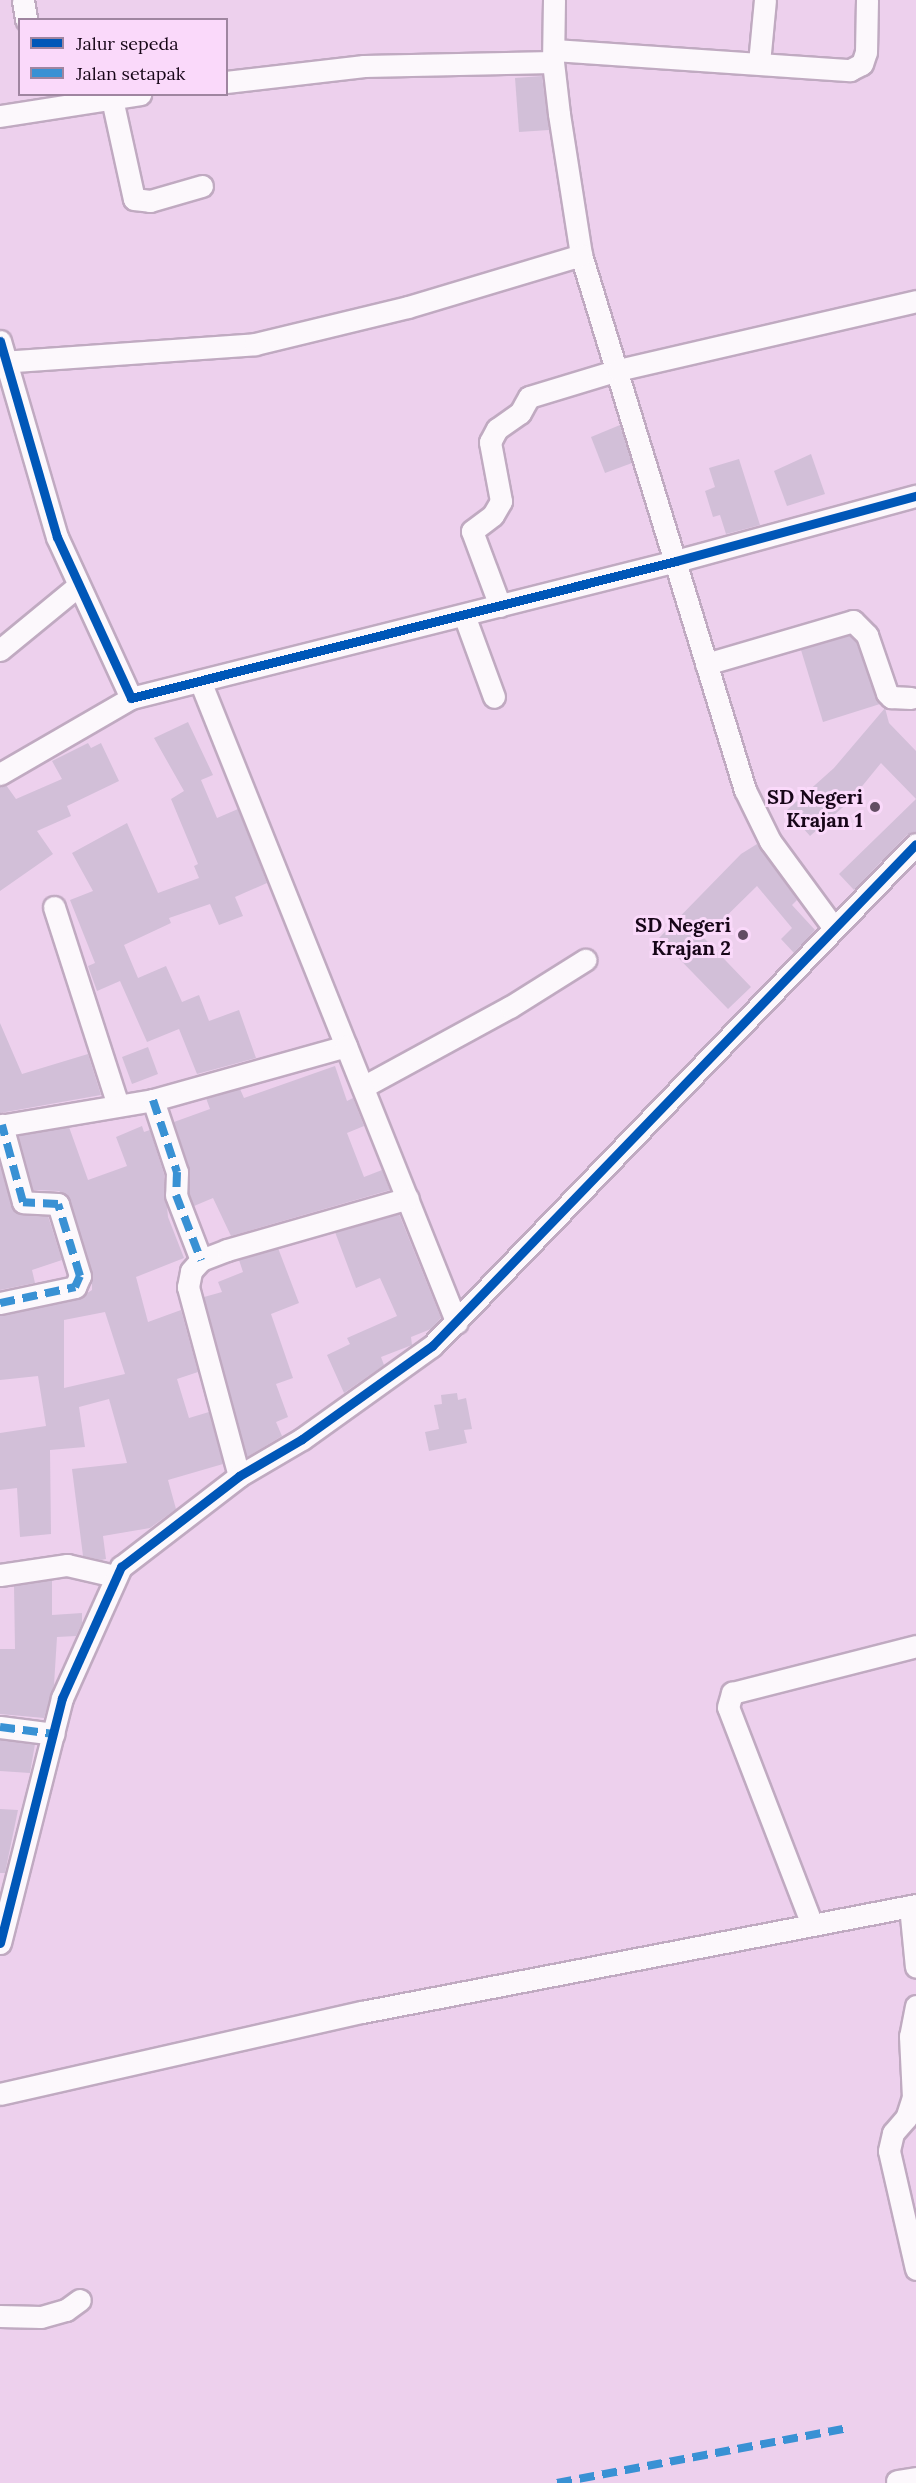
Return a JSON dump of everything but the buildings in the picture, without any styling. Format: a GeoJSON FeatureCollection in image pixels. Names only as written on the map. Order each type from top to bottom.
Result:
{"type":"FeatureCollection","features":[{"type":"Feature","properties":{"kind":"street"},"geometry":{"type":"LineString","coordinates":[[23,0],[26,18]]}},
{"type":"Feature","properties":{"kind":"street"},"geometry":{"type":"LineString","coordinates":[[554,0],[553,56],[581,255],[745,790],[766,834],[834,928]]}},
{"type":"Feature","properties":{"kind":"street"},"geometry":{"type":"LineString","coordinates":[[759,63],[765,0]]}},
{"type":"Feature","properties":{"kind":"street"},"geometry":{"type":"LineString","coordinates":[[228,82],[364,66],[553,56],[759,63],[850,70],[858,67],[866,52],[867,0]]}},
{"type":"Feature","properties":{"kind":"street"},"geometry":{"type":"LineString","coordinates":[[0,116],[35,102],[111,99],[128,96]]}},
{"type":"Feature","properties":{"kind":"street"},"geometry":{"type":"LineString","coordinates":[[111,99],[134,199],[150,201],[202,186]]}},
{"type":"Feature","properties":{"kind":"street"},"geometry":{"type":"LineString","coordinates":[[3,362],[255,344],[408,307],[581,255]]}},
{"type":"Feature","properties":{"kind":"street"},"geometry":{"type":"LineString","coordinates":[[500,606],[472,534],[475,527],[497,511],[501,501],[489,453],[493,434],[520,413],[529,398],[618,370],[916,301]]}},
{"type":"Feature","properties":{"kind":"street"},"geometry":{"type":"LineString","coordinates":[[0,341],[3,362],[57,537],[131,698]]}},
{"type":"Feature","properties":{"kind":"street"},"geometry":{"type":"LineString","coordinates":[[0,774],[131,698],[675,561],[916,496]]}},
{"type":"Feature","properties":{"kind":"street"},"geometry":{"type":"LineString","coordinates":[[0,650],[78,586]]}},
{"type":"Feature","properties":{"kind":"street"},"geometry":{"type":"LineString","coordinates":[[464,615],[494,697]]}},
{"type":"Feature","properties":{"kind":"street"},"geometry":{"type":"LineString","coordinates":[[706,664],[853,621],[867,635],[887,693],[894,698],[911,698]]}},
{"type":"Feature","properties":{"kind":"street"},"geometry":{"type":"LineString","coordinates":[[200,681],[457,1323]]}},
{"type":"Feature","properties":{"kind":"street"},"geometry":{"type":"LineString","coordinates":[[0,1943],[7,1885],[54,1734],[62,1698],[115,1576],[127,1562],[239,1476],[303,1439],[432,1346],[457,1323],[916,844]]}},
{"type":"Feature","properties":{"kind":"street"},"geometry":{"type":"LineString","coordinates":[[54,907],[118,1105]]}},
{"type":"Feature","properties":{"kind":"street"},"geometry":{"type":"LineString","coordinates":[[363,1087],[510,1007],[585,960]]}},
{"type":"Feature","properties":{"kind":"street"},"geometry":{"type":"LineString","coordinates":[[0,1303],[75,1287],[80,1276],[58,1203],[23,1202],[1,1125],[153,1100],[346,1046]]}},
{"type":"Feature","properties":{"kind":"street"},"geometry":{"type":"LineString","coordinates":[[153,1100],[177,1172],[176,1195],[201,1260]]}},
{"type":"Feature","properties":{"kind":"street"},"geometry":{"type":"LineString","coordinates":[[239,1476],[188,1287],[188,1279],[201,1260],[408,1198]]}},
{"type":"Feature","properties":{"kind":"street"},"geometry":{"type":"LineString","coordinates":[[0,1575],[67,1565],[115,1576]]}},
{"type":"Feature","properties":{"kind":"street"},"geometry":{"type":"LineString","coordinates":[[811,1922],[728,1707],[732,1693],[916,1646]]}},
{"type":"Feature","properties":{"kind":"street"},"geometry":{"type":"LineString","coordinates":[[0,1727],[54,1734]]}},
{"type":"Feature","properties":{"kind":"street"},"geometry":{"type":"LineString","coordinates":[[0,2094],[339,2017],[811,1922],[913,1905],[916,1967]]}},
{"type":"Feature","properties":{"kind":"street"},"geometry":{"type":"LineString","coordinates":[[915,2260],[889,2151],[893,2133],[906,2118],[913,2097],[910,2036],[916,2006]]}},
{"type":"Feature","properties":{"kind":"street"},"geometry":{"type":"LineString","coordinates":[[0,2316],[41,2317],[66,2310],[80,2300]]}},
{"type":"Feature","properties":{"kind":"marked path"},"geometry":{"type":"LineString","coordinates":[[153,1100],[177,1172],[176,1195],[201,1260]]}},
{"type":"Feature","properties":{"kind":"marked path"},"geometry":{"type":"LineString","coordinates":[[0,1303],[75,1287],[80,1276],[58,1204],[23,1202],[2,1125]]}},
{"type":"Feature","properties":{"kind":"marked path"},"geometry":{"type":"LineString","coordinates":[[0,1727],[54,1734]]}},
{"type":"Feature","properties":{"kind":"marked path"},"geometry":{"type":"LineString","coordinates":[[557,2483],[847,2428]]}},
{"type":"Feature","properties":{"kind":"cycle path"},"geometry":{"type":"LineString","coordinates":[[0,341],[57,537],[131,698],[676,561],[916,496]]}},
{"type":"Feature","properties":{"kind":"cycle path"},"geometry":{"type":"LineString","coordinates":[[0,1943],[62,1698],[121,1567],[239,1476],[302,1439],[432,1346],[916,844]]}},
{"type":"Feature","properties":{"kind":"place","name":"SD Negeri Krajan 1"},"geometry":{"type":"Point","coordinates":[875,807]}},
{"type":"Feature","properties":{"kind":"place","name":"SD Negeri Krajan 2"},"geometry":{"type":"Point","coordinates":[743,935]}}]}
